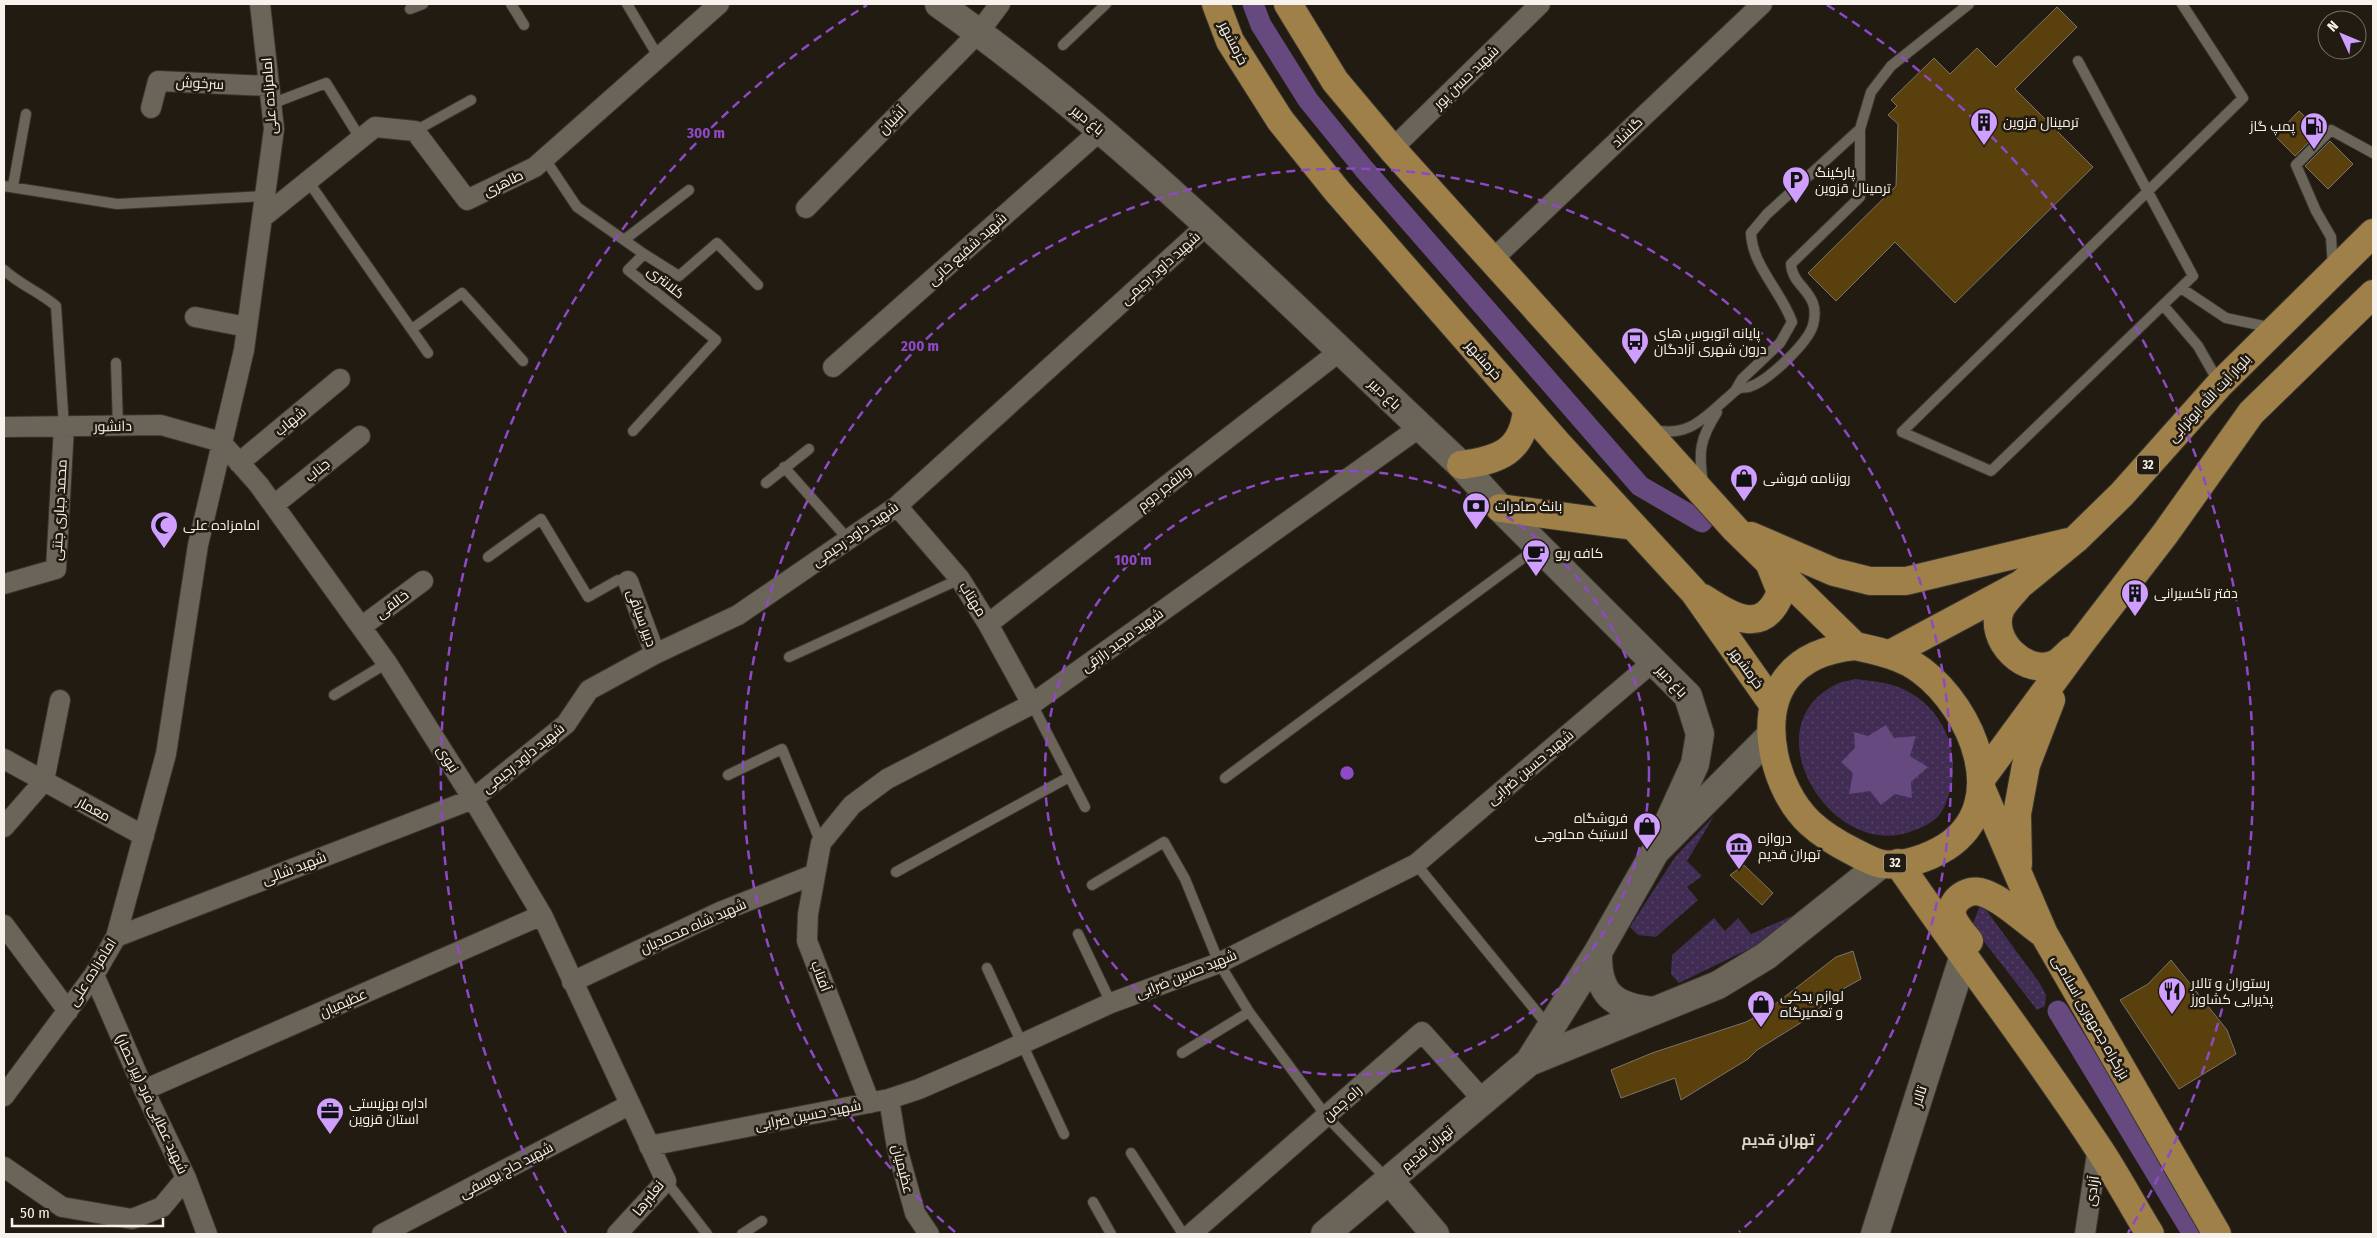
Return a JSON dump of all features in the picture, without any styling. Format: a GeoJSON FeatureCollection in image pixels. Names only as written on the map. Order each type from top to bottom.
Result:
{"type":"FeatureCollection","features":[{"type":"Feature","properties":{"kind":"main road","name":"باغ دبیر"},"geometry":{"type":"LineString","coordinates":[[939,4],[979,32],[1101,130],[1208,224],[1340,352],[1461,465],[1500,508],[1688,696],[1700,734],[1695,764],[1655,852]]}},
{"type":"Feature","properties":{"kind":"main road","name":"خرمشهر"},"geometry":{"type":"LineString","coordinates":[[1216,4],[1230,41],[1280,120],[1337,191],[1527,409],[1694,592],[1772,703]]}},
{"type":"Feature","properties":{"kind":"main road"},"geometry":{"type":"LineString","coordinates":[[1288,4],[1336,80],[1392,149],[1735,529],[1856,646]]}},
{"type":"Feature","properties":{"kind":"main road","name":"بلوار آیت الله ابوترابی"},"geometry":{"type":"LineString","coordinates":[[1890,654],[2021,584],[2076,540],[2122,494],[2220,384],[2274,328],[2373,233]]}},
{"type":"Feature","properties":{"kind":"main road","name":"32"},"geometry":{"type":"LineString","coordinates":[[1981,785],[2081,643],[2165,534],[2251,413],[2373,294]]}},
{"type":"Feature","properties":{"kind":"main road"},"geometry":{"type":"LineString","coordinates":[[1461,465],[1494,459],[1505,454],[1522,434],[1527,409]]}},
{"type":"Feature","properties":{"kind":"main road"},"geometry":{"type":"LineString","coordinates":[[1500,508],[1633,526]]}},
{"type":"Feature","properties":{"kind":"main road"},"geometry":{"type":"LineString","coordinates":[[1735,529],[1834,572],[1870,581],[1906,581],[2076,540]]}},
{"type":"Feature","properties":{"kind":"main road"},"geometry":{"type":"LineString","coordinates":[[1694,592],[1729,615],[1745,621],[1762,617],[1775,606],[1781,592],[1769,562]]}},
{"type":"Feature","properties":{"kind":"main road"},"geometry":{"type":"LineString","coordinates":[[2021,584],[2001,608],[1999,619],[2002,640],[2016,656],[2035,665],[2056,663],[2081,643]]}},
{"type":"Feature","properties":{"kind":"main road"},"geometry":{"type":"LineString","coordinates":[[2018,877],[2017,814],[2026,765],[2047,707],[2081,643]]}},
{"type":"Feature","properties":{"kind":"main road","name":"32"},"geometry":{"type":"LineString","coordinates":[[1856,646],[1890,654],[1921,670],[1947,693],[1966,722],[1978,755],[1981,785],[1976,810],[1966,828],[1952,843],[1935,854],[1916,861],[1889,863],[1834,843],[1809,822],[1790,797],[1777,767],[1771,735],[1772,703],[1782,684],[1802,664],[1814,656],[1834,648],[1856,646]]}},
{"type":"Feature","properties":{"kind":"main road"},"geometry":{"type":"LineString","coordinates":[[1529,1062],[1598,952],[1655,852],[1771,735]]}},
{"type":"Feature","properties":{"kind":"main road","name":"بزرگراه جمهوری اسلامی"},"geometry":{"type":"LineString","coordinates":[[1981,785],[2018,877],[2044,934],[2217,1234]]}},
{"type":"Feature","properties":{"kind":"main road"},"geometry":{"type":"LineString","coordinates":[[1529,1062],[1718,985],[1766,956],[1889,863]]}},
{"type":"Feature","properties":{"kind":"main road","name":"32"},"geometry":{"type":"LineString","coordinates":[[1889,863],[2029,1046],[2098,1147],[2150,1234]]}},
{"type":"Feature","properties":{"kind":"main road"},"geometry":{"type":"LineString","coordinates":[[2029,1046],[2022,1016],[1952,917],[1952,909],[1958,898],[1969,892],[1982,892],[2044,934]]}},
{"type":"Feature","properties":{"kind":"main road"},"geometry":{"type":"LineString","coordinates":[[1598,952],[1597,972],[1604,990],[1615,1000],[1632,1009],[1654,1011]]}},
{"type":"Feature","properties":{"kind":"main road","name":"تالار"},"geometry":{"type":"LineString","coordinates":[[1875,1234],[1963,958]]}},
{"type":"Feature","properties":{"kind":"main road","name":"تهران قدیم"},"geometry":{"type":"LineString","coordinates":[[1325,1234],[1529,1062]]}},
{"type":"Feature","properties":{"kind":"main road"},"geometry":{"type":"LineString","coordinates":[[1389,1180],[1435,1234]]}},
{"type":"Feature","properties":{"kind":"street","name":"امامزاده علی"},"geometry":{"type":"LineString","coordinates":[[4,1095],[94,974],[116,937],[166,754],[191,584],[221,442],[244,350],[274,129],[260,4]]}},
{"type":"Feature","properties":{"kind":"street","name":"طاهری"},"geometry":{"type":"LineString","coordinates":[[415,131],[467,200],[535,167],[719,4]]}},
{"type":"Feature","properties":{"kind":"street","name":"آشیان"},"geometry":{"type":"LineString","coordinates":[[806,208],[979,32],[1000,4]]}},
{"type":"Feature","properties":{"kind":"street","name":"شهید حسن پور"},"geometry":{"type":"LineString","coordinates":[[1392,149],[1540,4]]}},
{"type":"Feature","properties":{"kind":"street","name":"گلشاد"},"geometry":{"type":"LineString","coordinates":[[1492,260],[1762,4]]}},
{"type":"Feature","properties":{"kind":"street","name":"سرخوش"},"geometry":{"type":"LineString","coordinates":[[151,108],[158,81],[270,95]]}},
{"type":"Feature","properties":{"kind":"street"},"geometry":{"type":"LineString","coordinates":[[262,218],[375,127],[415,131]]}},
{"type":"Feature","properties":{"kind":"street","name":"شهید شفیع خانی"},"geometry":{"type":"LineString","coordinates":[[833,368],[1101,130]]}},
{"type":"Feature","properties":{"kind":"street","name":"شهید داود رحیمی"},"geometry":{"type":"LineString","coordinates":[[473,799],[566,724],[589,690],[655,654],[738,615],[897,506],[1208,224]]}},
{"type":"Feature","properties":{"kind":"street"},"geometry":{"type":"LineString","coordinates":[[195,317],[247,327]]}},
{"type":"Feature","properties":{"kind":"street","name":"والفجر دوم"},"geometry":{"type":"LineString","coordinates":[[988,624],[1340,352]]}},
{"type":"Feature","properties":{"kind":"street","name":"شهاب"},"geometry":{"type":"LineString","coordinates":[[239,463],[340,379]]}},
{"type":"Feature","properties":{"kind":"street","name":"دانشور"},"geometry":{"type":"LineString","coordinates":[[4,427],[161,425],[221,442]]}},
{"type":"Feature","properties":{"kind":"street","name":"محمد جباری جنتی"},"geometry":{"type":"LineString","coordinates":[[4,584],[56,569],[64,427]]}},
{"type":"Feature","properties":{"kind":"street","name":"شهید مجید رازقی"},"geometry":{"type":"LineString","coordinates":[[821,843],[852,804],[887,779],[1032,704],[1420,427]]}},
{"type":"Feature","properties":{"kind":"street","name":"جناب"},"geometry":{"type":"LineString","coordinates":[[274,505],[360,436]]}},
{"type":"Feature","properties":{"kind":"street","name":"نبوی"},"geometry":{"type":"LineString","coordinates":[[221,442],[274,505],[387,663],[473,799],[542,916],[629,1105]]}},
{"type":"Feature","properties":{"kind":"street","name":"مهتاب"},"geometry":{"type":"LineString","coordinates":[[897,506],[960,579],[988,624],[1032,704]]}},
{"type":"Feature","properties":{"kind":"street","name":"خالقی"},"geometry":{"type":"LineString","coordinates":[[361,627],[422,581]]}},
{"type":"Feature","properties":{"kind":"street","name":"دبیر سیاقی"},"geometry":{"type":"LineString","coordinates":[[628,581],[655,654]]}},
{"type":"Feature","properties":{"kind":"street","name":"شهید حسین ضرابی"},"geometry":{"type":"LineString","coordinates":[[649,1146],[880,1101],[944,1078],[1111,1003],[1220,963],[1416,864],[1654,661]]}},
{"type":"Feature","properties":{"kind":"street"},"geometry":{"type":"LineString","coordinates":[[4,827],[44,781],[60,700]]}},
{"type":"Feature","properties":{"kind":"street","name":"معمار"},"geometry":{"type":"LineString","coordinates":[[4,759],[144,836]]}},
{"type":"Feature","properties":{"kind":"street","name":"شهید شالی"},"geometry":{"type":"LineString","coordinates":[[116,937],[473,799]]}},
{"type":"Feature","properties":{"kind":"street","name":"آفتاب"},"geometry":{"type":"LineString","coordinates":[[821,843],[808,914],[807,941],[880,1101]]}},
{"type":"Feature","properties":{"kind":"street","name":"شهید شاه محمدیان"},"geometry":{"type":"LineString","coordinates":[[572,982],[720,912],[815,874]]}},
{"type":"Feature","properties":{"kind":"street","name":"عظیمیان"},"geometry":{"type":"LineString","coordinates":[[144,1090],[542,916]]}},
{"type":"Feature","properties":{"kind":"street"},"geometry":{"type":"LineString","coordinates":[[4,925],[68,1010]]}},
{"type":"Feature","properties":{"kind":"street","name":"شهید عطایی فرد (پیر حصار)"},"geometry":{"type":"LineString","coordinates":[[94,974],[144,1090],[186,1178],[207,1234]]}},
{"type":"Feature","properties":{"kind":"street","name":"راه چمن"},"geometry":{"type":"LineString","coordinates":[[1190,1234],[1327,1117],[1422,1032],[1483,1100]]}},
{"type":"Feature","properties":{"kind":"street","name":"عظیمیان"},"geometry":{"type":"LineString","coordinates":[[880,1101],[897,1148],[915,1213],[929,1234]]}},
{"type":"Feature","properties":{"kind":"street","name":"نعلبرها"},"geometry":{"type":"LineString","coordinates":[[617,1234],[666,1181],[629,1105]]}},
{"type":"Feature","properties":{"kind":"street","name":"شهید حاج یوسفی"},"geometry":{"type":"LineString","coordinates":[[382,1234],[629,1105]]}},
{"type":"Feature","properties":{"kind":"street","name":"آزادی"},"geometry":{"type":"LineString","coordinates":[[2086,1234],[2098,1147]]}},
{"type":"Feature","properties":{"kind":"street"},"geometry":{"type":"LineString","coordinates":[[4,1167],[62,1207],[132,1219],[162,1207],[186,1178]]}},
{"type":"Feature","properties":{"kind":"street"},"geometry":{"type":"LineString","coordinates":[[126,1234],[149,1212]]}},
{"type":"Feature","properties":{"kind":"lane"},"geometry":{"type":"LineString","coordinates":[[410,9],[423,4]]}},
{"type":"Feature","properties":{"kind":"lane"},"geometry":{"type":"LineString","coordinates":[[511,4],[524,25]]}},
{"type":"Feature","properties":{"kind":"lane"},"geometry":{"type":"LineString","coordinates":[[627,4],[659,58]]}},
{"type":"Feature","properties":{"kind":"lane"},"geometry":{"type":"LineString","coordinates":[[1063,45],[1106,4]]}},
{"type":"Feature","properties":{"kind":"lane"},"geometry":{"type":"LineString","coordinates":[[1643,427],[1666,432],[1686,430],[1696,425],[1738,388],[1749,387],[1781,365],[1809,336],[1815,311],[1812,298],[1791,271],[1791,264],[1860,197],[1860,129],[1871,92],[1891,66],[1969,4]]}},
{"type":"Feature","properties":{"kind":"lane"},"geometry":{"type":"LineString","coordinates":[[2078,61],[2148,191],[2193,276],[1991,471],[1902,432],[2148,191],[2243,98],[2182,4]]}},
{"type":"Feature","properties":{"kind":"lane"},"geometry":{"type":"LineString","coordinates":[[270,95],[326,83],[360,138]]}},
{"type":"Feature","properties":{"kind":"lane"},"geometry":{"type":"LineString","coordinates":[[415,131],[471,100]]}},
{"type":"Feature","properties":{"kind":"lane"},"geometry":{"type":"LineString","coordinates":[[26,114],[8,186],[117,204],[265,196]]}},
{"type":"Feature","properties":{"kind":"lane"},"geometry":{"type":"LineString","coordinates":[[1712,504],[1704,486],[1700,464],[1702,440],[1722,405],[1738,388],[1742,379],[1780,343],[1792,322],[1788,310],[1756,255],[1751,244],[1751,233],[1767,214],[1860,129]]}},
{"type":"Feature","properties":{"kind":"lane"},"geometry":{"type":"LineString","coordinates":[[2334,271],[2331,238],[2316,211],[2296,165],[2331,130],[2373,153]]}},
{"type":"Feature","properties":{"kind":"lane","name":"کلانتری"},"geometry":{"type":"LineString","coordinates":[[545,158],[577,208],[644,254],[628,270],[716,340],[633,431]]}},
{"type":"Feature","properties":{"kind":"lane"},"geometry":{"type":"LineString","coordinates":[[308,181],[428,353]]}},
{"type":"Feature","properties":{"kind":"lane"},"geometry":{"type":"LineString","coordinates":[[624,240],[689,190]]}},
{"type":"Feature","properties":{"kind":"lane"},"geometry":{"type":"LineString","coordinates":[[644,254],[679,276],[717,243],[758,285]]}},
{"type":"Feature","properties":{"kind":"lane"},"geometry":{"type":"LineString","coordinates":[[4,270],[16,282],[46,297],[56,306],[64,427]]}},
{"type":"Feature","properties":{"kind":"lane"},"geometry":{"type":"LineString","coordinates":[[2181,288],[2226,318],[2274,328]]}},
{"type":"Feature","properties":{"kind":"lane"},"geometry":{"type":"LineString","coordinates":[[412,329],[462,292],[523,361]]}},
{"type":"Feature","properties":{"kind":"lane"},"geometry":{"type":"LineString","coordinates":[[2163,305],[2198,346],[2220,384]]}},
{"type":"Feature","properties":{"kind":"lane"},"geometry":{"type":"LineString","coordinates":[[116,363],[118,426]]}},
{"type":"Feature","properties":{"kind":"lane"},"geometry":{"type":"LineString","coordinates":[[766,483],[809,449]]}},
{"type":"Feature","properties":{"kind":"lane"},"geometry":{"type":"LineString","coordinates":[[784,467],[848,539]]}},
{"type":"Feature","properties":{"kind":"lane"},"geometry":{"type":"LineString","coordinates":[[488,557],[541,519],[588,597],[618,580],[628,581]]}},
{"type":"Feature","properties":{"kind":"lane"},"geometry":{"type":"LineString","coordinates":[[1225,778],[1539,546]]}},
{"type":"Feature","properties":{"kind":"lane"},"geometry":{"type":"LineString","coordinates":[[790,657],[960,579]]}},
{"type":"Feature","properties":{"kind":"lane"},"geometry":{"type":"LineString","coordinates":[[334,695],[387,663]]}},
{"type":"Feature","properties":{"kind":"lane"},"geometry":{"type":"LineString","coordinates":[[1032,704],[1085,807]]}},
{"type":"Feature","properties":{"kind":"lane"},"geometry":{"type":"LineString","coordinates":[[728,775],[782,749],[821,843]]}},
{"type":"Feature","properties":{"kind":"lane"},"geometry":{"type":"LineString","coordinates":[[896,872],[1070,777]]}},
{"type":"Feature","properties":{"kind":"lane"},"geometry":{"type":"LineString","coordinates":[[1092,885],[1164,842],[1184,879],[1220,963],[1249,1012],[1327,1117],[1389,1180]]}},
{"type":"Feature","properties":{"kind":"lane"},"geometry":{"type":"LineString","coordinates":[[1416,864],[1550,1028]]}},
{"type":"Feature","properties":{"kind":"lane"},"geometry":{"type":"LineString","coordinates":[[1078,934],[1111,1003]]}},
{"type":"Feature","properties":{"kind":"lane"},"geometry":{"type":"LineString","coordinates":[[987,968],[1064,1134]]}},
{"type":"Feature","properties":{"kind":"lane"},"geometry":{"type":"LineString","coordinates":[[1182,1053],[1249,1012]]}},
{"type":"Feature","properties":{"kind":"lane"},"geometry":{"type":"LineString","coordinates":[[1131,1153],[1183,1234]]}},
{"type":"Feature","properties":{"kind":"lane"},"geometry":{"type":"LineString","coordinates":[[666,1181],[707,1234]]}},
{"type":"Feature","properties":{"kind":"lane"},"geometry":{"type":"LineString","coordinates":[[1093,1202],[1111,1234]]}},
{"type":"Feature","properties":{"kind":"lane"},"geometry":{"type":"LineString","coordinates":[[742,1234],[762,1221]]}},
{"type":"Feature","properties":{"kind":"shaded area"},"geometry":{"type":"Polygon","coordinates":[[[1855,679],[1891,685],[1917,697],[1939,720],[1946,734],[1951,749],[1952,781],[1948,797],[1940,815],[1923,827],[1885,836],[1857,829],[1832,812],[1813,788],[1801,761],[1800,732],[1809,707],[1833,686],[1855,679]]]}},
{"type":"Feature","properties":{"kind":"shaded area"},"geometry":{"type":"Polygon","coordinates":[[[1886,725],[1894,738],[1916,736],[1910,756],[1928,767],[1911,782],[1912,798],[1895,794],[1881,805],[1870,791],[1849,794],[1853,773],[1841,762],[1855,748],[1854,732],[1868,736],[1886,725]]]}},
{"type":"Feature","properties":{"kind":"shaded area"},"geometry":{"type":"Polygon","coordinates":[[[1714,816],[1687,861],[1702,876],[1687,887],[1698,900],[1656,937],[1638,935],[1630,927],[1675,857],[1714,816]]]}},
{"type":"Feature","properties":{"kind":"shaded area"},"geometry":{"type":"Polygon","coordinates":[[[1981,903],[2039,982],[2046,995],[2045,1006],[2037,1010],[1972,926],[1981,903]]]}},
{"type":"Feature","properties":{"kind":"shaded area"},"geometry":{"type":"Polygon","coordinates":[[[1799,913],[1753,947],[1679,983],[1671,974],[1672,955],[1714,918],[1725,931],[1738,918],[1751,934],[1799,913]]]}},
{"type":"Feature","properties":{"kind":"building","name":"ترمینال قزوین"},"geometry":{"type":"Polygon","coordinates":[[[2057,7],[2077,27],[2015,89],[2093,167],[1955,303],[1895,242],[1836,301],[1808,273],[1896,186],[1898,124],[1888,115],[1897,106],[1891,100],[1934,58],[1950,74],[1977,48],[1996,67],[2057,7]]]}},
{"type":"Feature","properties":{"kind":"building"},"geometry":{"type":"Polygon","coordinates":[[[2299,111],[2320,131],[2295,156],[2275,136],[2299,111]]]}},
{"type":"Feature","properties":{"kind":"building"},"geometry":{"type":"Polygon","coordinates":[[[2330,141],[2353,164],[2328,189],[2305,166],[2330,141]]]}},
{"type":"Feature","properties":{"kind":"building"},"geometry":{"type":"Polygon","coordinates":[[[1744,865],[1773,893],[1762,905],[1730,875],[1744,865]]]}},
{"type":"Feature","properties":{"kind":"building","name":"لوازم یدکی و تعمیرگاه"},"geometry":{"type":"Polygon","coordinates":[[[1853,951],[1861,979],[1836,993],[1810,1017],[1757,1050],[1748,1059],[1681,1100],[1675,1078],[1621,1098],[1611,1070],[1652,1053],[1746,1022],[1765,1012],[1836,957],[1853,951]]]}},
{"type":"Feature","properties":{"kind":"building","name":"رستوران و تالار پذیرایی کشاورز"},"geometry":{"type":"Polygon","coordinates":[[[2171,960],[2227,1030],[2236,1054],[2179,1089],[2120,1000],[2148,984],[2171,960]]]}},
{"type":"Feature","properties":{"kind":"waterway"},"geometry":{"type":"LineString","coordinates":[[1253,4],[1261,25],[1308,100],[1364,169],[1640,486],[1702,522]]}},
{"type":"Feature","properties":{"kind":"waterway"},"geometry":{"type":"LineString","coordinates":[[2058,1011],[2193,1234]]}},
{"type":"Feature","properties":{"kind":"place","name":"ترمینال قزوین"},"geometry":{"type":"Point","coordinates":[1984,146]}},
{"type":"Feature","properties":{"kind":"place","name":"پمپ گاز"},"geometry":{"type":"Point","coordinates":[2314,150]}},
{"type":"Feature","properties":{"kind":"place","name":"پارکینگ ترمینال قزوین"},"geometry":{"type":"Point","coordinates":[1796,204]}},
{"type":"Feature","properties":{"kind":"place","name":"پایانه اتوبوس های درون شهری آزادگان"},"geometry":{"type":"Point","coordinates":[1635,365]}},
{"type":"Feature","properties":{"kind":"place","name":"روزنامه فروشی"},"geometry":{"type":"Point","coordinates":[1744,502]}},
{"type":"Feature","properties":{"kind":"place","name":"بانک صادرات"},"geometry":{"type":"Point","coordinates":[1476,530]}},
{"type":"Feature","properties":{"kind":"place","name":"امامزاده علی"},"geometry":{"type":"Point","coordinates":[164,549]}},
{"type":"Feature","properties":{"kind":"place","name":"کافه ریو"},"geometry":{"type":"Point","coordinates":[1536,577]}},
{"type":"Feature","properties":{"kind":"place","name":"دفتر تاکسیرانی"},"geometry":{"type":"Point","coordinates":[2135,617]}},
{"type":"Feature","properties":{"kind":"place","name":"فروشگاه لاستیک محلوجی"},"geometry":{"type":"Point","coordinates":[1647,850]}},
{"type":"Feature","properties":{"kind":"place","name":"دروازه تهران قدیم"},"geometry":{"type":"Point","coordinates":[1739,870]}},
{"type":"Feature","properties":{"kind":"place","name":"رستوران و تالار پذیرایی کشاورز"},"geometry":{"type":"Point","coordinates":[2172,1015]}},
{"type":"Feature","properties":{"kind":"place","name":"لوازم یدکی و تعمیرگاه"},"geometry":{"type":"Point","coordinates":[1761,1028]}},
{"type":"Feature","properties":{"kind":"place","name":"اداره بهزیستی استان قزوین"},"geometry":{"type":"Point","coordinates":[330,1135]}},
{"type":"Feature","properties":{"kind":"district","name":"تهران قدیم"},"geometry":{"type":"Point","coordinates":[1778,1140]}}]}
